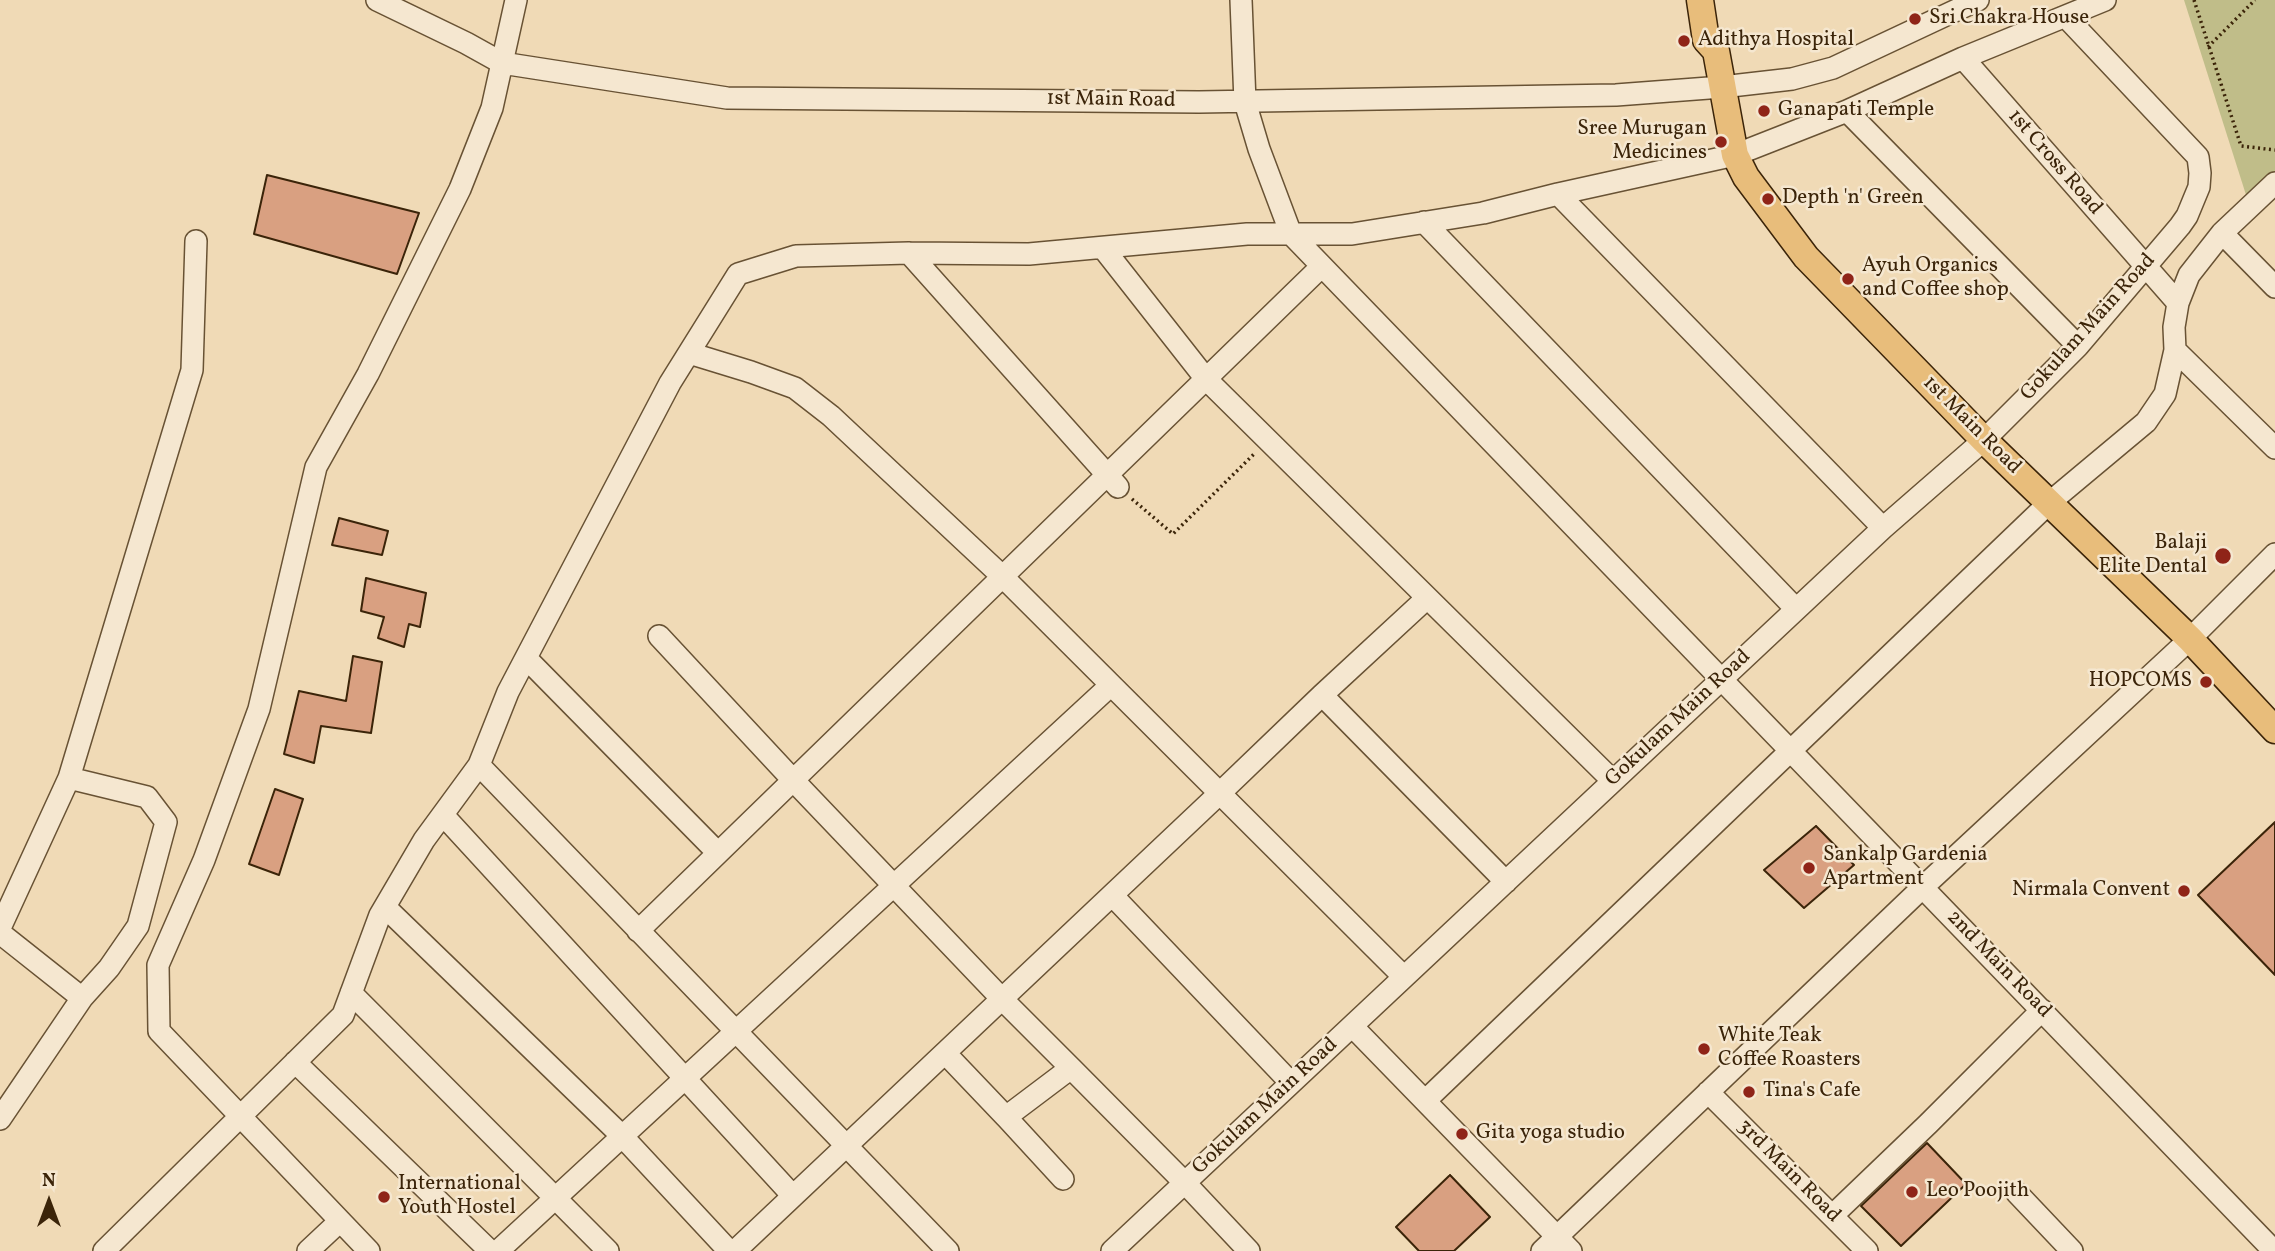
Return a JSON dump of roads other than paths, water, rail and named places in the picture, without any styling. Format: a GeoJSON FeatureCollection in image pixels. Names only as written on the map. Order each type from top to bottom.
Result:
{"type":"FeatureCollection","features":[{"type":"Feature","properties":{"kind":"main road","name":"1st Main Road"},"geometry":{"type":"LineString","coordinates":[[1700,0],[1706,40],[1716,51],[1735,155],[1746,177],[1806,257],[1983,440],[2190,639],[2275,730]]}},
{"type":"Feature","properties":{"kind":"main road","name":"1st Main Road"},"geometry":{"type":"LineString","coordinates":[[1716,51],[1722,39],[1717,0]]}},
{"type":"Feature","properties":{"kind":"street"},"geometry":{"type":"LineString","coordinates":[[377,0],[502,63]]}},
{"type":"Feature","properties":{"kind":"street"},"geometry":{"type":"LineString","coordinates":[[369,1251],[159,1031],[158,965],[204,860],[258,709],[316,467],[369,374],[460,189],[492,108],[516,0]]}},
{"type":"Feature","properties":{"kind":"street"},"geometry":{"type":"LineString","coordinates":[[1241,0],[1245,102],[1290,234]]}},
{"type":"Feature","properties":{"kind":"street"},"geometry":{"type":"LineString","coordinates":[[1722,88],[1792,79],[1833,68],[1978,0]]}},
{"type":"Feature","properties":{"kind":"street"},"geometry":{"type":"LineString","coordinates":[[104,1251],[343,1014],[384,907],[424,840],[479,765],[508,692],[670,383],[738,274],[796,256],[1029,254],[1247,234],[1352,234],[1483,213],[1735,155],[1847,111],[1963,58],[2105,0]]}},
{"type":"Feature","properties":{"kind":"street","name":"Gokulam Main Road"},"geometry":{"type":"LineString","coordinates":[[1112,1251],[1796,609],[1983,440],[2078,346],[2160,284],[2199,187],[2199,157],[2066,17]]}},
{"type":"Feature","properties":{"kind":"street","name":"1st Cross Road"},"geometry":{"type":"LineString","coordinates":[[1963,58],[2160,284]]}},
{"type":"Feature","properties":{"kind":"street","name":"1st Main Road"},"geometry":{"type":"LineString","coordinates":[[502,63],[727,98],[1245,102],[1616,95],[1722,88]]}},
{"type":"Feature","properties":{"kind":"street"},"geometry":{"type":"LineString","coordinates":[[1847,111],[2078,346]]}},
{"type":"Feature","properties":{"kind":"street"},"geometry":{"type":"LineString","coordinates":[[1425,1101],[2049,503],[2146,422],[2165,394],[2175,350],[2174,327],[2160,284],[2189,275],[2222,233],[2275,183]]}},
{"type":"Feature","properties":{"kind":"street"},"geometry":{"type":"LineString","coordinates":[[1558,194],[1883,528]]}},
{"type":"Feature","properties":{"kind":"street"},"geometry":{"type":"LineString","coordinates":[[1424,222],[1796,609]]}},
{"type":"Feature","properties":{"kind":"street"},"geometry":{"type":"LineString","coordinates":[[2222,233],[2275,287]]}},
{"type":"Feature","properties":{"kind":"street","name":"2nd Main Road"},"geometry":{"type":"LineString","coordinates":[[1290,234],[2274,1251]]}},
{"type":"Feature","properties":{"kind":"street"},"geometry":{"type":"LineString","coordinates":[[82,998],[0,931],[69,778],[192,370],[196,240]]}},
{"type":"Feature","properties":{"kind":"street"},"geometry":{"type":"LineString","coordinates":[[1103,247],[1206,379],[1265,444],[1613,781]]}},
{"type":"Feature","properties":{"kind":"street"},"geometry":{"type":"LineString","coordinates":[[909,254],[1112,482]]}},
{"type":"Feature","properties":{"kind":"street"},"geometry":{"type":"LineString","coordinates":[[638,931],[1003,577],[1112,482],[1206,379],[1322,266]]}},
{"type":"Feature","properties":{"kind":"street"},"geometry":{"type":"LineString","coordinates":[[2175,350],[2275,448]]}},
{"type":"Feature","properties":{"kind":"street"},"geometry":{"type":"LineString","coordinates":[[689,353],[795,388],[831,416],[1003,577],[1404,977]]}},
{"type":"Feature","properties":{"kind":"street"},"geometry":{"type":"LineString","coordinates":[[1352,1026],[1425,1101],[1557,1246],[1708,1092],[1923,887],[2190,639],[2275,554]]}},
{"type":"Feature","properties":{"kind":"street"},"geometry":{"type":"LineString","coordinates":[[735,1251],[1427,598]]}},
{"type":"Feature","properties":{"kind":"street"},"geometry":{"type":"LineString","coordinates":[[659,636],[1002,999],[1249,1251]]}},
{"type":"Feature","properties":{"kind":"street"},"geometry":{"type":"LineString","coordinates":[[526,658],[718,853]]}},
{"type":"Feature","properties":{"kind":"street"},"geometry":{"type":"LineString","coordinates":[[498,1251],[1111,685]]}},
{"type":"Feature","properties":{"kind":"street"},"geometry":{"type":"LineString","coordinates":[[1322,695],[1506,882]]}},
{"type":"Feature","properties":{"kind":"street"},"geometry":{"type":"LineString","coordinates":[[479,765],[948,1251]]}},
{"type":"Feature","properties":{"kind":"street"},"geometry":{"type":"LineString","coordinates":[[0,1119],[82,998],[109,968],[138,926],[166,822],[147,797],[69,778]]}},
{"type":"Feature","properties":{"kind":"street"},"geometry":{"type":"LineString","coordinates":[[443,815],[793,1196]]}},
{"type":"Feature","properties":{"kind":"street"},"geometry":{"type":"LineString","coordinates":[[1112,895],[1292,1083]]}},
{"type":"Feature","properties":{"kind":"street"},"geometry":{"type":"LineString","coordinates":[[384,907],[622,1136],[729,1251]]}},
{"type":"Feature","properties":{"kind":"street"},"geometry":{"type":"LineString","coordinates":[[351,993],[608,1251]]}},
{"type":"Feature","properties":{"kind":"street"},"geometry":{"type":"LineString","coordinates":[[1832,1216],[2042,1010]]}},
{"type":"Feature","properties":{"kind":"street"},"geometry":{"type":"LineString","coordinates":[[945,1053],[1063,1179]]}},
{"type":"Feature","properties":{"kind":"street"},"geometry":{"type":"LineString","coordinates":[[295,1062],[490,1251]]}},
{"type":"Feature","properties":{"kind":"street"},"geometry":{"type":"LineString","coordinates":[[1006,1117],[1071,1068]]}},
{"type":"Feature","properties":{"kind":"street","name":"3rd Main Road"},"geometry":{"type":"LineString","coordinates":[[1708,1092],[1867,1251]]}},
{"type":"Feature","properties":{"kind":"street"},"geometry":{"type":"LineString","coordinates":[[2017,1193],[2072,1251]]}},
{"type":"Feature","properties":{"kind":"street"},"geometry":{"type":"LineString","coordinates":[[307,1251],[340,1221]]}},
{"type":"Feature","properties":{"kind":"place","name":"Sri Chakra House"},"geometry":{"type":"Point","coordinates":[1915,19]}},
{"type":"Feature","properties":{"kind":"place","name":"Adithya Hospital"},"geometry":{"type":"Point","coordinates":[1684,41]}},
{"type":"Feature","properties":{"kind":"place","name":"Ganapati Temple"},"geometry":{"type":"Point","coordinates":[1764,111]}},
{"type":"Feature","properties":{"kind":"place","name":"Sree Murugan Medicines"},"geometry":{"type":"Point","coordinates":[1721,142]}},
{"type":"Feature","properties":{"kind":"place","name":"Depth 'n' Green"},"geometry":{"type":"Point","coordinates":[1768,199]}},
{"type":"Feature","properties":{"kind":"place","name":"Ayuh Organics and Coffee shop"},"geometry":{"type":"Point","coordinates":[1848,279]}},
{"type":"Feature","properties":{"kind":"place","name":"Balaji Elite Dental"},"geometry":{"type":"Point","coordinates":[2223,556]}},
{"type":"Feature","properties":{"kind":"place","name":"HOPCOMS"},"geometry":{"type":"Point","coordinates":[2206,682]}},
{"type":"Feature","properties":{"kind":"place","name":"Sankalp Gardenia Apartment"},"geometry":{"type":"Point","coordinates":[1809,868]}},
{"type":"Feature","properties":{"kind":"place","name":"Nirmala Convent"},"geometry":{"type":"Point","coordinates":[2184,891]}},
{"type":"Feature","properties":{"kind":"place","name":"White Teak Coffee Roasters"},"geometry":{"type":"Point","coordinates":[1704,1049]}},
{"type":"Feature","properties":{"kind":"place","name":"Tina's Cafe"},"geometry":{"type":"Point","coordinates":[1749,1092]}},
{"type":"Feature","properties":{"kind":"place","name":"Gita yoga studio"},"geometry":{"type":"Point","coordinates":[1462,1134]}},
{"type":"Feature","properties":{"kind":"place","name":"Leo Poojith"},"geometry":{"type":"Point","coordinates":[1912,1192]}},
{"type":"Feature","properties":{"kind":"place","name":"International Youth Hostel"},"geometry":{"type":"Point","coordinates":[384,1197]}}]}
